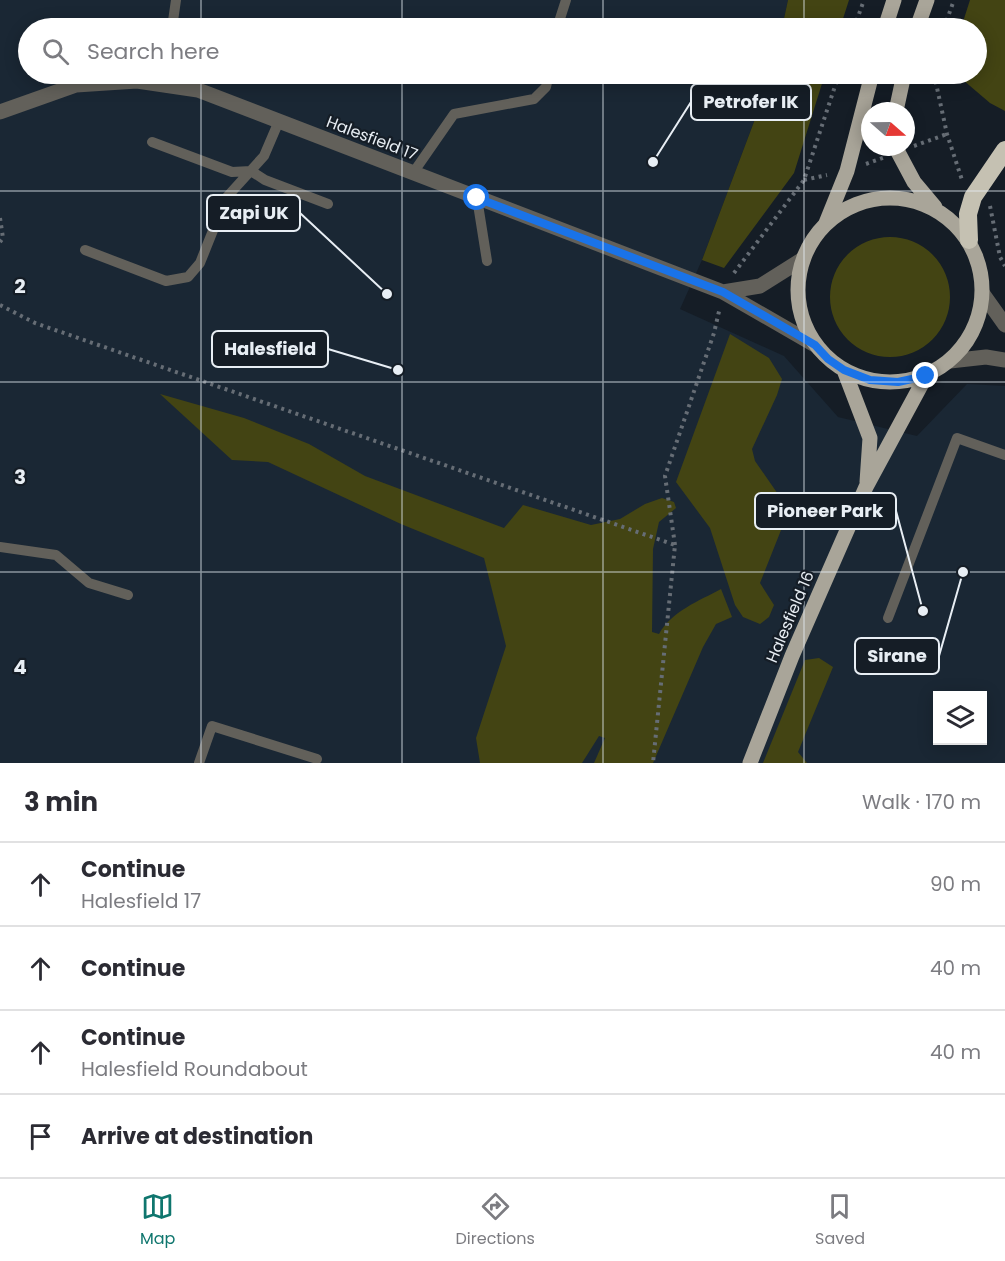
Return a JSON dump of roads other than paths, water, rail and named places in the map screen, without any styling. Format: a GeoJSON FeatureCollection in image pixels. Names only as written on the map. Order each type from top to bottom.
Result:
{"type":"FeatureCollection","features":[{"type":"Feature","properties":{"kind":"highway"},"geometry":{"type":"LineString","coordinates":[[969,240],[968,214],[973,197],[998,157],[1005,150]]}},
{"type":"Feature","properties":{"kind":"main road"},"geometry":{"type":"LineString","coordinates":[[888,18],[894,0]]}},
{"type":"Feature","properties":{"kind":"main road"},"geometry":{"type":"LineString","coordinates":[[921,18],[927,0]]}},
{"type":"Feature","properties":{"kind":"main road"},"geometry":{"type":"LineString","coordinates":[[826,223],[847,171],[869,84]]}},
{"type":"Feature","properties":{"kind":"main road"},"geometry":{"type":"LineString","coordinates":[[898,102],[902,84]]}},
{"type":"Feature","properties":{"kind":"main road"},"geometry":{"type":"LineString","coordinates":[[901,156],[914,182],[936,208],[955,222],[969,240],[980,266],[983,294],[978,319],[967,342],[950,361],[926,376],[898,382],[870,380],[844,370],[828,359],[815,345],[802,318],[798,288],[803,259],[812,240],[826,223],[850,206],[879,197],[908,198],[936,208]]}},
{"type":"Feature","properties":{"kind":"main road","name":"Halesfield 16"},"geometry":{"type":"LineString","coordinates":[[844,370],[870,438],[866,488]]}},
{"type":"Feature","properties":{"kind":"main road","name":"Halesfield 16"},"geometry":{"type":"LineString","coordinates":[[750,763],[792,656],[866,488],[926,376]]}},
{"type":"Feature","properties":{"kind":"street","name":"Halesfield 17"},"geometry":{"type":"LineString","coordinates":[[0,112],[76,85],[91,84]]}},
{"type":"Feature","properties":{"kind":"street","name":"Halesfield 17"},"geometry":{"type":"LineString","coordinates":[[181,84],[723,292],[815,345]]}},
{"type":"Feature","properties":{"kind":"street"},"geometry":{"type":"LineString","coordinates":[[723,292],[760,286],[803,259]]}},
{"type":"Feature","properties":{"kind":"street"},"geometry":{"type":"LineString","coordinates":[[983,294],[1005,325]]}},
{"type":"Feature","properties":{"kind":"street"},"geometry":{"type":"LineString","coordinates":[[950,361],[986,357],[1005,360]]}},
{"type":"Feature","properties":{"kind":"lane"},"geometry":{"type":"LineString","coordinates":[[173,18],[176,0]]}},
{"type":"Feature","properties":{"kind":"lane"},"geometry":{"type":"LineString","coordinates":[[560,18],[566,0]]}},
{"type":"Feature","properties":{"kind":"lane"},"geometry":{"type":"LineString","coordinates":[[413,173],[454,114],[534,99],[547,84]]}},
{"type":"Feature","properties":{"kind":"lane"},"geometry":{"type":"LineString","coordinates":[[86,250],[166,281],[188,277],[200,263],[226,198],[264,156],[279,122]]}},
{"type":"Feature","properties":{"kind":"lane"},"geometry":{"type":"LineString","coordinates":[[152,142],[232,172],[251,171],[265,180],[328,204]]}},
{"type":"Feature","properties":{"kind":"lane"},"geometry":{"type":"LineString","coordinates":[[477,198],[487,261]]}},
{"type":"Feature","properties":{"kind":"lane"},"geometry":{"type":"LineString","coordinates":[[888,618],[957,438],[1005,455]]}},
{"type":"Feature","properties":{"kind":"lane"},"geometry":{"type":"LineString","coordinates":[[0,547],[56,555],[89,583],[128,595]]}},
{"type":"Feature","properties":{"kind":"lane"},"geometry":{"type":"LineString","coordinates":[[199,763],[212,726],[317,759]]}},
{"type":"Feature","properties":{"kind":"place","name":"Petrofer IK"},"geometry":{"type":"Point","coordinates":[653,162]}},
{"type":"Feature","properties":{"kind":"place","name":"Zapi UK"},"geometry":{"type":"Point","coordinates":[387,294]}},
{"type":"Feature","properties":{"kind":"place","name":"Halesfield"},"geometry":{"type":"Point","coordinates":[398,370]}},
{"type":"Feature","properties":{"kind":"place","name":"Sirane"},"geometry":{"type":"Point","coordinates":[963,572]}},
{"type":"Feature","properties":{"kind":"place","name":"Pioneer Park"},"geometry":{"type":"Point","coordinates":[923,611]}}]}
